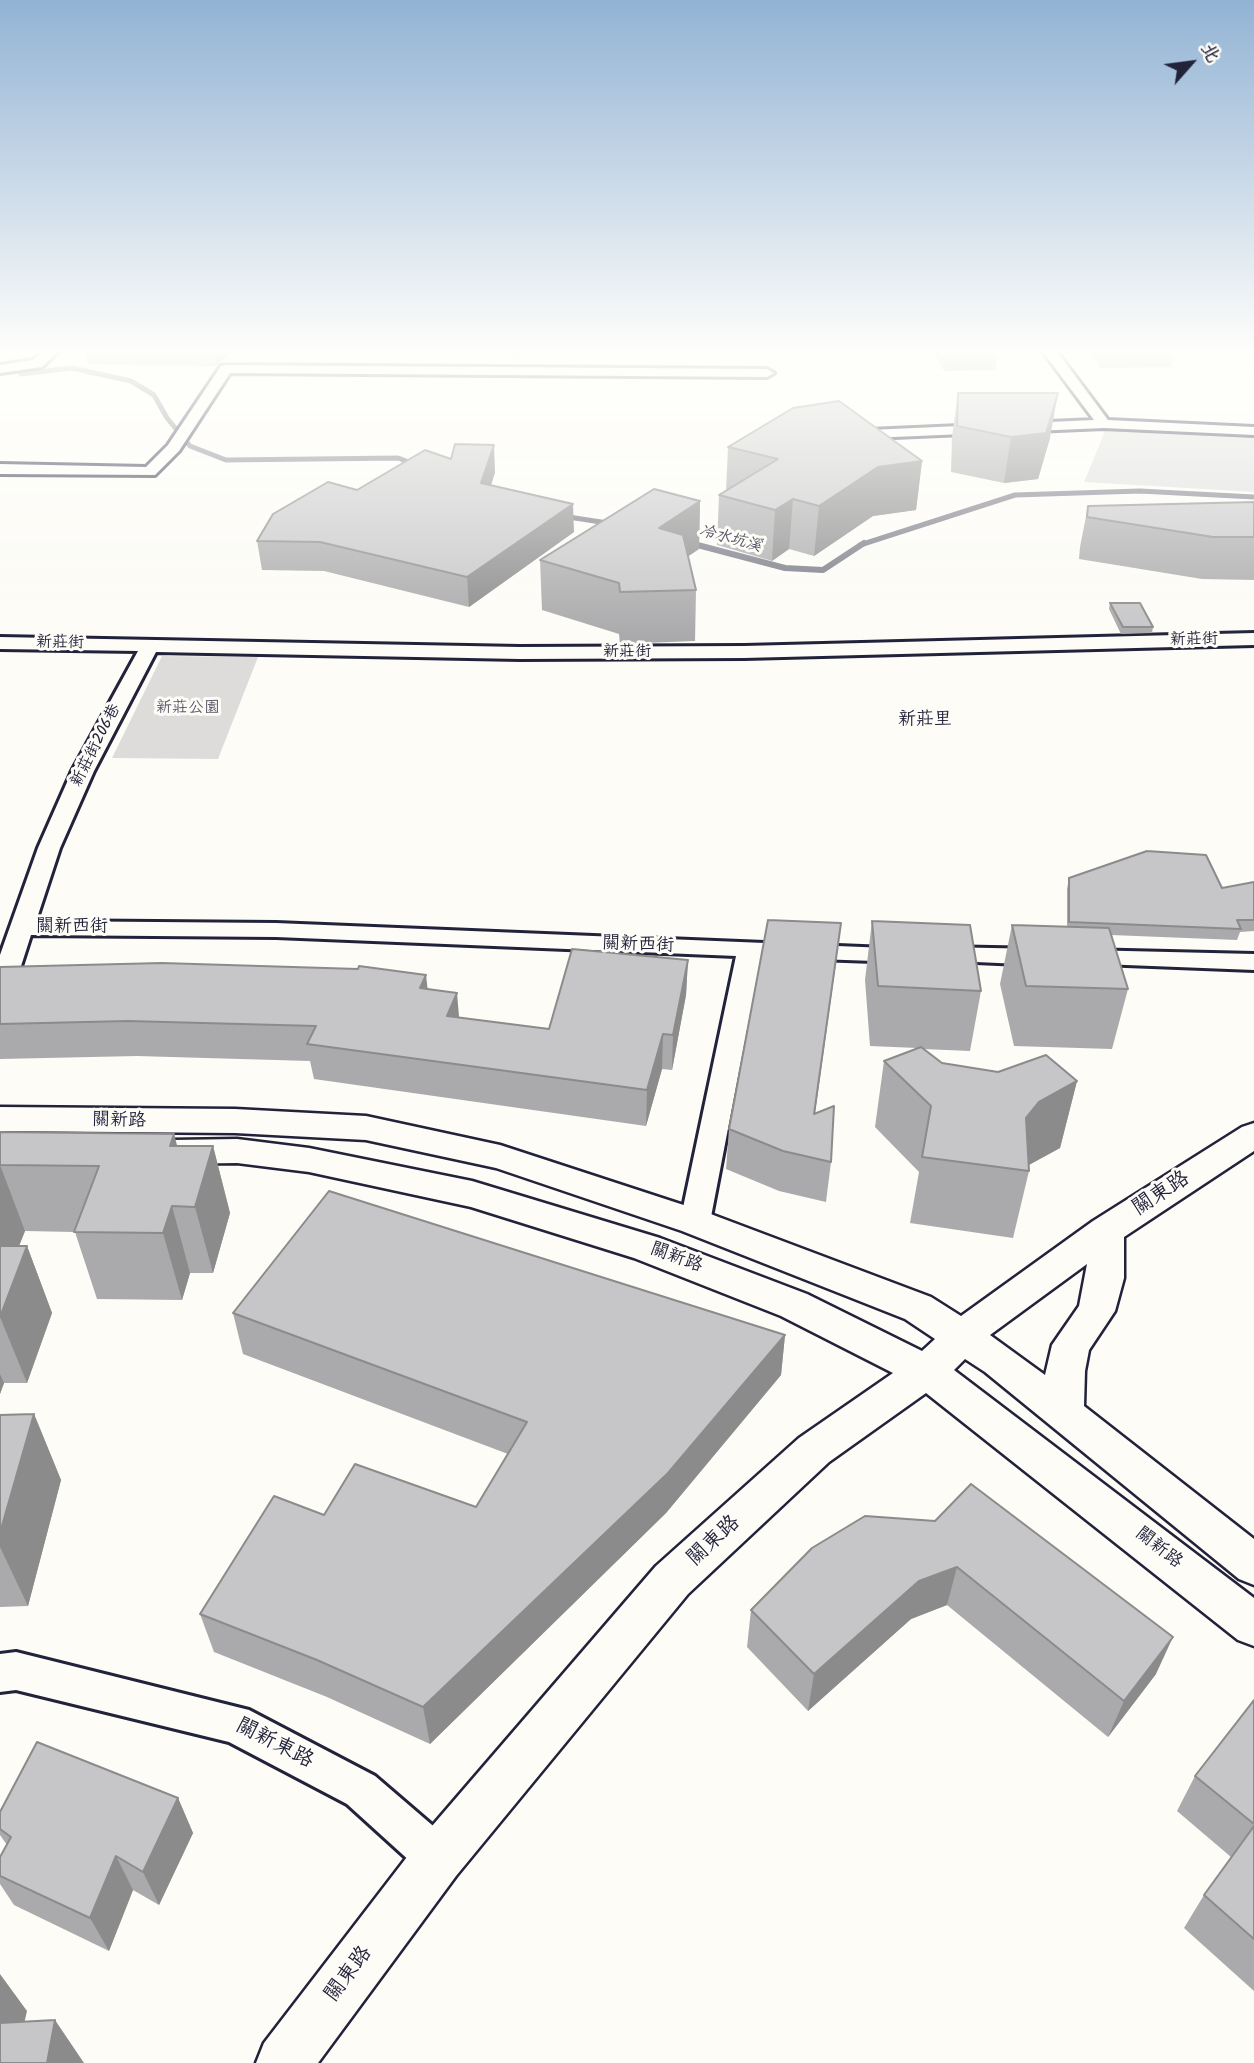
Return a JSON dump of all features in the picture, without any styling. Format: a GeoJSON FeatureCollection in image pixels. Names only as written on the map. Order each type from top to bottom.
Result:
{"type":"FeatureCollection","features":[{"type":"Feature","properties":{"kind":"street"},"geometry":{"type":"LineString","coordinates":[[0,469],[150,471],[175,445]]}},
{"type":"Feature","properties":{"kind":"street","name":"新莊街"},"geometry":{"type":"LineString","coordinates":[[0,643],[520,653],[744,652],[1254,639]]}},
{"type":"Feature","properties":{"kind":"street","name":"新莊街206巷"},"geometry":{"type":"LineString","coordinates":[[0,991],[48,848],[83,771],[150,646]]}},
{"type":"Feature","properties":{"kind":"street","name":"關新西街"},"geometry":{"type":"LineString","coordinates":[[22,928],[275,930],[750,950],[1254,962]]}},
{"type":"Feature","properties":{"kind":"street"},"geometry":{"type":"LineString","coordinates":[[695,1223],[750,950]]}},
{"type":"Feature","properties":{"kind":"street","name":"關新路"},"geometry":{"type":"LineString","coordinates":[[0,1119],[235,1121],[366,1128],[500,1157],[695,1223],[918,1308],[999,1361],[1064,1416],[1254,1565]]}},
{"type":"Feature","properties":{"kind":"street","name":"關東路"},"geometry":{"type":"LineString","coordinates":[[284,2063],[438,1858],[672,1580],[814,1450],[926,1371],[962,1337],[1106,1231],[1254,1135]]}},
{"type":"Feature","properties":{"kind":"street","name":"關新路"},"geometry":{"type":"LineString","coordinates":[[56,1152],[237,1151],[365,1169],[472,1194],[647,1248],[719,1274],[794,1305],[926,1371],[1043,1458],[1254,1625]]}},
{"type":"Feature","properties":{"kind":"street"},"geometry":{"type":"LineString","coordinates":[[1064,1416],[1065,1371],[1071,1345],[1096,1311],[1105,1278],[1106,1231]]}},
{"type":"Feature","properties":{"kind":"street","name":"關新東路"},"geometry":{"type":"LineString","coordinates":[[0,1673],[16,1671],[236,1724],[361,1790],[438,1858]]}},
{"type":"Feature","properties":{"kind":"green space"},"geometry":{"type":"Polygon","coordinates":[[[1099,445],[1254,445],[1254,492],[1084,482],[1099,445]]]}},
{"type":"Feature","properties":{"kind":"green space","name":"新莊公園"},"geometry":{"type":"Polygon","coordinates":[[[162,656],[258,657],[218,759],[112,758],[162,656]]]}},
{"type":"Feature","properties":{"kind":"building"},"geometry":{"type":"Polygon","coordinates":[[[455,445],[494,445],[481,483],[573,504],[467,577],[320,542],[257,541],[273,514],[328,482],[357,490],[425,450],[451,459],[455,445]]]}},
{"type":"Feature","properties":{"kind":"building"},"geometry":{"type":"Polygon","coordinates":[[[900,445],[922,461],[878,467],[819,506],[793,499],[775,510],[719,495],[778,459],[728,447],[900,445]]]}},
{"type":"Feature","properties":{"kind":"building"},"geometry":{"type":"Polygon","coordinates":[[[654,489],[700,501],[659,528],[683,535],[696,590],[620,592],[619,583],[540,560],[654,489]]]}},
{"type":"Feature","properties":{"kind":"building"},"geometry":{"type":"Polygon","coordinates":[[[1254,502],[1254,537],[1213,537],[1087,517],[1088,506],[1254,502]]]}},
{"type":"Feature","properties":{"kind":"building"},"geometry":{"type":"Polygon","coordinates":[[[1110,603],[1140,603],[1153,627],[1123,627],[1110,603]]]}},
{"type":"Feature","properties":{"kind":"building"},"geometry":{"type":"Polygon","coordinates":[[[1147,851],[1206,855],[1222,888],[1254,882],[1254,920],[1237,920],[1241,929],[1069,922],[1069,878],[1147,851]]]}},
{"type":"Feature","properties":{"kind":"building"},"geometry":{"type":"Polygon","coordinates":[[[768,920],[841,923],[814,1114],[834,1106],[831,1162],[783,1151],[729,1129],[768,920]]]}},
{"type":"Feature","properties":{"kind":"building"},"geometry":{"type":"Polygon","coordinates":[[[872,921],[970,925],[981,991],[878,986],[872,921]]]}},
{"type":"Feature","properties":{"kind":"building"},"geometry":{"type":"Polygon","coordinates":[[[1012,925],[1109,928],[1128,989],[1026,986],[1012,925]]]}},
{"type":"Feature","properties":{"kind":"building"},"geometry":{"type":"Polygon","coordinates":[[[572,949],[688,960],[673,1035],[663,1034],[647,1090],[307,1044],[316,1026],[128,1021],[0,1024],[0,967],[162,963],[358,969],[359,966],[426,975],[420,988],[457,993],[447,1016],[549,1029],[572,949]]]}},
{"type":"Feature","properties":{"kind":"building"},"geometry":{"type":"Polygon","coordinates":[[[921,1047],[942,1063],[998,1072],[1046,1055],[1077,1081],[1039,1102],[1026,1118],[1029,1171],[922,1157],[931,1106],[884,1061],[921,1047]]]}},
{"type":"Feature","properties":{"kind":"building"},"geometry":{"type":"Polygon","coordinates":[[[0,1132],[174,1134],[170,1146],[213,1146],[195,1207],[172,1206],[163,1233],[74,1232],[99,1166],[0,1165],[0,1132]]]}},
{"type":"Feature","properties":{"kind":"building"},"geometry":{"type":"Polygon","coordinates":[[[329,1191],[785,1335],[668,1473],[423,1707],[317,1660],[200,1614],[274,1496],[324,1515],[355,1464],[476,1507],[527,1422],[233,1313],[329,1191]]]}},
{"type":"Feature","properties":{"kind":"building"},"geometry":{"type":"Polygon","coordinates":[[[0,1246],[27,1246],[0,1317],[0,1246]]]}},
{"type":"Feature","properties":{"kind":"building"},"geometry":{"type":"Polygon","coordinates":[[[34,1414],[0,1533],[0,1415],[34,1414]]]}},
{"type":"Feature","properties":{"kind":"building"},"geometry":{"type":"Polygon","coordinates":[[[971,1484],[1173,1637],[1124,1701],[957,1567],[919,1581],[814,1674],[751,1610],[812,1548],[865,1516],[935,1521],[971,1484]]]}},
{"type":"Feature","properties":{"kind":"building"},"geometry":{"type":"Polygon","coordinates":[[[1254,1700],[1254,1824],[1195,1776],[1254,1700]]]}},
{"type":"Feature","properties":{"kind":"building"},"geometry":{"type":"Polygon","coordinates":[[[37,1742],[178,1798],[143,1872],[116,1856],[90,1918],[0,1876],[0,1857],[11,1837],[0,1829],[0,1812],[37,1742]]]}},
{"type":"Feature","properties":{"kind":"building"},"geometry":{"type":"Polygon","coordinates":[[[1254,1826],[1254,1939],[1204,1895],[1254,1826]]]}},
{"type":"Feature","properties":{"kind":"building"},"geometry":{"type":"Polygon","coordinates":[[[55,2020],[47,2063],[0,2063],[0,2023],[55,2020]]]}},
{"type":"Feature","properties":{"kind":"waterway","name":"冷水坑溪"},"geometry":{"type":"LineString","coordinates":[[189,445],[226,460],[398,458],[417,465]]}},
{"type":"Feature","properties":{"kind":"waterway","name":"冷水坑溪"},"geometry":{"type":"LineString","coordinates":[[862,544],[1015,495],[1140,491],[1254,497]]}},
{"type":"Feature","properties":{"kind":"waterway","name":"冷水坑溪"},"geometry":{"type":"LineString","coordinates":[[562,516],[614,524]]}},
{"type":"Feature","properties":{"kind":"waterway","name":"冷水坑溪"},"geometry":{"type":"LineString","coordinates":[[689,543],[697,545]]}},
{"type":"Feature","properties":{"kind":"waterway","name":"冷水坑溪"},"geometry":{"type":"LineString","coordinates":[[690,543],[785,568],[823,570],[862,544]]}},
{"type":"Feature","properties":{"kind":"district","name":"新莊里"},"geometry":{"type":"Point","coordinates":[925,721]}}]}
